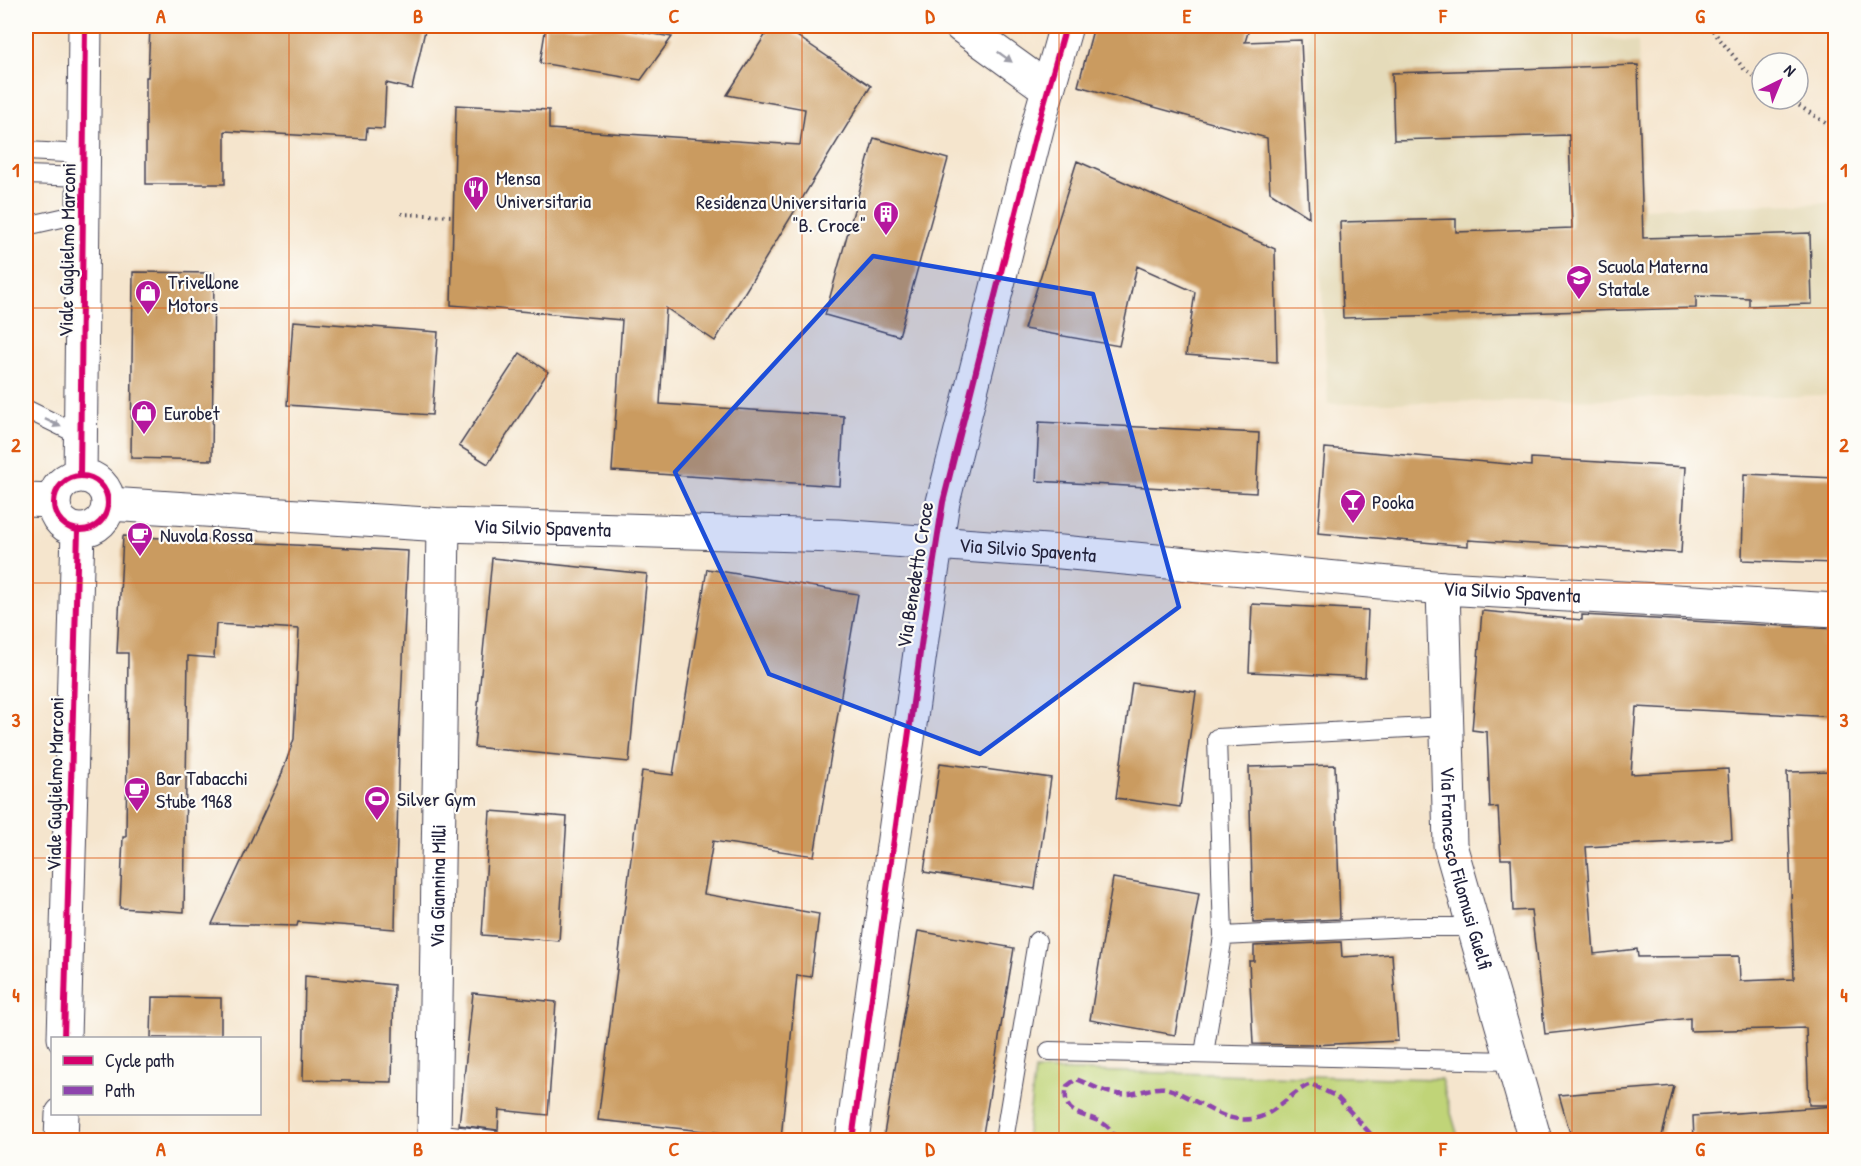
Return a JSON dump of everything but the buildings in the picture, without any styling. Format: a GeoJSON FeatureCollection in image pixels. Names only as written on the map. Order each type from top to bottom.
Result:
{"type":"FeatureCollection","features":[{"type":"Feature","properties":{"kind":"street","name":"Viale Guglielmo Marconi"},"geometry":{"type":"LineString","coordinates":[[80,476],[85,26]]}},
{"type":"Feature","properties":{"kind":"street"},"geometry":{"type":"LineString","coordinates":[[961,26],[1048,89]]}},
{"type":"Feature","properties":{"kind":"street","name":"Via Benedetto Croce"},"geometry":{"type":"LineString","coordinates":[[852,1140],[947,482],[1066,26]]}},
{"type":"Feature","properties":{"kind":"street"},"geometry":{"type":"LineString","coordinates":[[80,476],[88,476],[100,484],[108,496],[109,504],[102,521],[87,530],[70,528],[40,501],[65,481],[80,476]]}},
{"type":"Feature","properties":{"kind":"street","name":"Via Silvio Spaventa"},"geometry":{"type":"LineString","coordinates":[[109,504],[443,525],[837,536],[1062,552],[1443,588],[1836,610]]}},
{"type":"Feature","properties":{"kind":"street","name":"Via Giannina Milli"},"geometry":{"type":"LineString","coordinates":[[434,1137],[443,525]]}},
{"type":"Feature","properties":{"kind":"street","name":"Viale Guglielmo Marconi"},"geometry":{"type":"LineString","coordinates":[[64,1037],[78,530]]}},
{"type":"Feature","properties":{"kind":"street","name":"Via Francesco Filomusi Guelfi"},"geometry":{"type":"LineString","coordinates":[[1443,588],[1450,844],[1535,1140]]}},
{"type":"Feature","properties":{"kind":"street"},"geometry":{"type":"LineString","coordinates":[[61,1140],[62,1115]]}},
{"type":"Feature","properties":{"kind":"lane"},"geometry":{"type":"LineString","coordinates":[[26,151],[85,166]]}},
{"type":"Feature","properties":{"kind":"lane"},"geometry":{"type":"LineString","coordinates":[[26,175],[85,166]]}},
{"type":"Feature","properties":{"kind":"lane"},"geometry":{"type":"LineString","coordinates":[[26,226],[84,213]]}},
{"type":"Feature","properties":{"kind":"lane"},"geometry":{"type":"LineString","coordinates":[[26,409],[81,436]]}},
{"type":"Feature","properties":{"kind":"lane"},"geometry":{"type":"LineString","coordinates":[[1204,1054],[1222,936],[1217,738],[1447,726]]}},
{"type":"Feature","properties":{"kind":"lane"},"geometry":{"type":"LineString","coordinates":[[1222,936],[1413,927],[1474,927]]}},
{"type":"Feature","properties":{"kind":"lane"},"geometry":{"type":"LineString","coordinates":[[1004,1140],[1037,941]]}},
{"type":"Feature","properties":{"kind":"lane"},"geometry":{"type":"LineString","coordinates":[[1049,1051],[1512,1061]]}},
{"type":"Feature","properties":{"kind":"lane"},"geometry":{"type":"LineString","coordinates":[[434,1137],[494,1140]]}},
{"type":"Feature","properties":{"kind":"path"},"geometry":{"type":"LineString","coordinates":[[1709,26],[1750,73]]}},
{"type":"Feature","properties":{"kind":"path"},"geometry":{"type":"LineString","coordinates":[[1807,111],[1836,130]]}},
{"type":"Feature","properties":{"kind":"path"},"geometry":{"type":"LineString","coordinates":[[401,214],[453,216]]}},
{"type":"Feature","properties":{"kind":"highlighted area"},"geometry":{"type":"Polygon","coordinates":[[[873,256],[1093,294],[1179,607],[980,754],[769,674],[675,472],[873,256]]]}},
{"type":"Feature","properties":{"kind":"shaded area","name":"Scuola Materna Statale"},"geometry":{"type":"Polygon","coordinates":[[[1307,26],[1506,26],[1638,42],[1643,208],[1835,203],[1835,395],[1328,404],[1307,26]]]}},
{"type":"Feature","properties":{"kind":"green space"},"geometry":{"type":"Polygon","coordinates":[[[1035,1070],[1441,1079],[1459,1140],[1026,1140],[1035,1070]]]}},
{"type":"Feature","properties":{"kind":"marked path"},"geometry":{"type":"LineString","coordinates":[[1117,1140],[1109,1128],[1102,1123],[1072,1110],[1066,1097],[1067,1086],[1076,1079],[1101,1090],[1121,1094],[1165,1088],[1220,1114],[1244,1120],[1264,1116],[1311,1084],[1337,1097],[1376,1140]]}},
{"type":"Feature","properties":{"kind":"cycle path"},"geometry":{"type":"LineString","coordinates":[[80,476],[85,26]]}},
{"type":"Feature","properties":{"kind":"cycle path"},"geometry":{"type":"LineString","coordinates":[[852,1140],[943,502],[1039,121],[1066,26]]}},
{"type":"Feature","properties":{"kind":"cycle path"},"geometry":{"type":"LineString","coordinates":[[76,476],[86,476],[96,480],[104,488],[108,503],[104,518],[96,526],[86,530],[76,530],[66,526],[58,518],[54,508],[54,498],[58,488],[66,480],[76,476]]}},
{"type":"Feature","properties":{"kind":"cycle path"},"geometry":{"type":"LineString","coordinates":[[64,1037],[78,530]]}},
{"type":"Feature","properties":{"kind":"place","name":"Mensa Universitaria"},"geometry":{"type":"Point","coordinates":[476,212]}},
{"type":"Feature","properties":{"kind":"place","name":"Residenza Universitaria \"B. Croce\""},"geometry":{"type":"Point","coordinates":[886,237]}},
{"type":"Feature","properties":{"kind":"place","name":"Scuola Materna Statale"},"geometry":{"type":"Point","coordinates":[1579,301]}},
{"type":"Feature","properties":{"kind":"place","name":"Trivellone Motors"},"geometry":{"type":"Point","coordinates":[148,316]}},
{"type":"Feature","properties":{"kind":"place","name":"Eurobet"},"geometry":{"type":"Point","coordinates":[144,436]}},
{"type":"Feature","properties":{"kind":"place","name":"Pooka"},"geometry":{"type":"Point","coordinates":[1353,525]}},
{"type":"Feature","properties":{"kind":"place","name":"Nuvola Rossa"},"geometry":{"type":"Point","coordinates":[140,558]}},
{"type":"Feature","properties":{"kind":"place","name":"Bar Tabacchi Stube 1968"},"geometry":{"type":"Point","coordinates":[137,813]}},
{"type":"Feature","properties":{"kind":"place","name":"Silver Gym"},"geometry":{"type":"Point","coordinates":[377,822]}}]}
